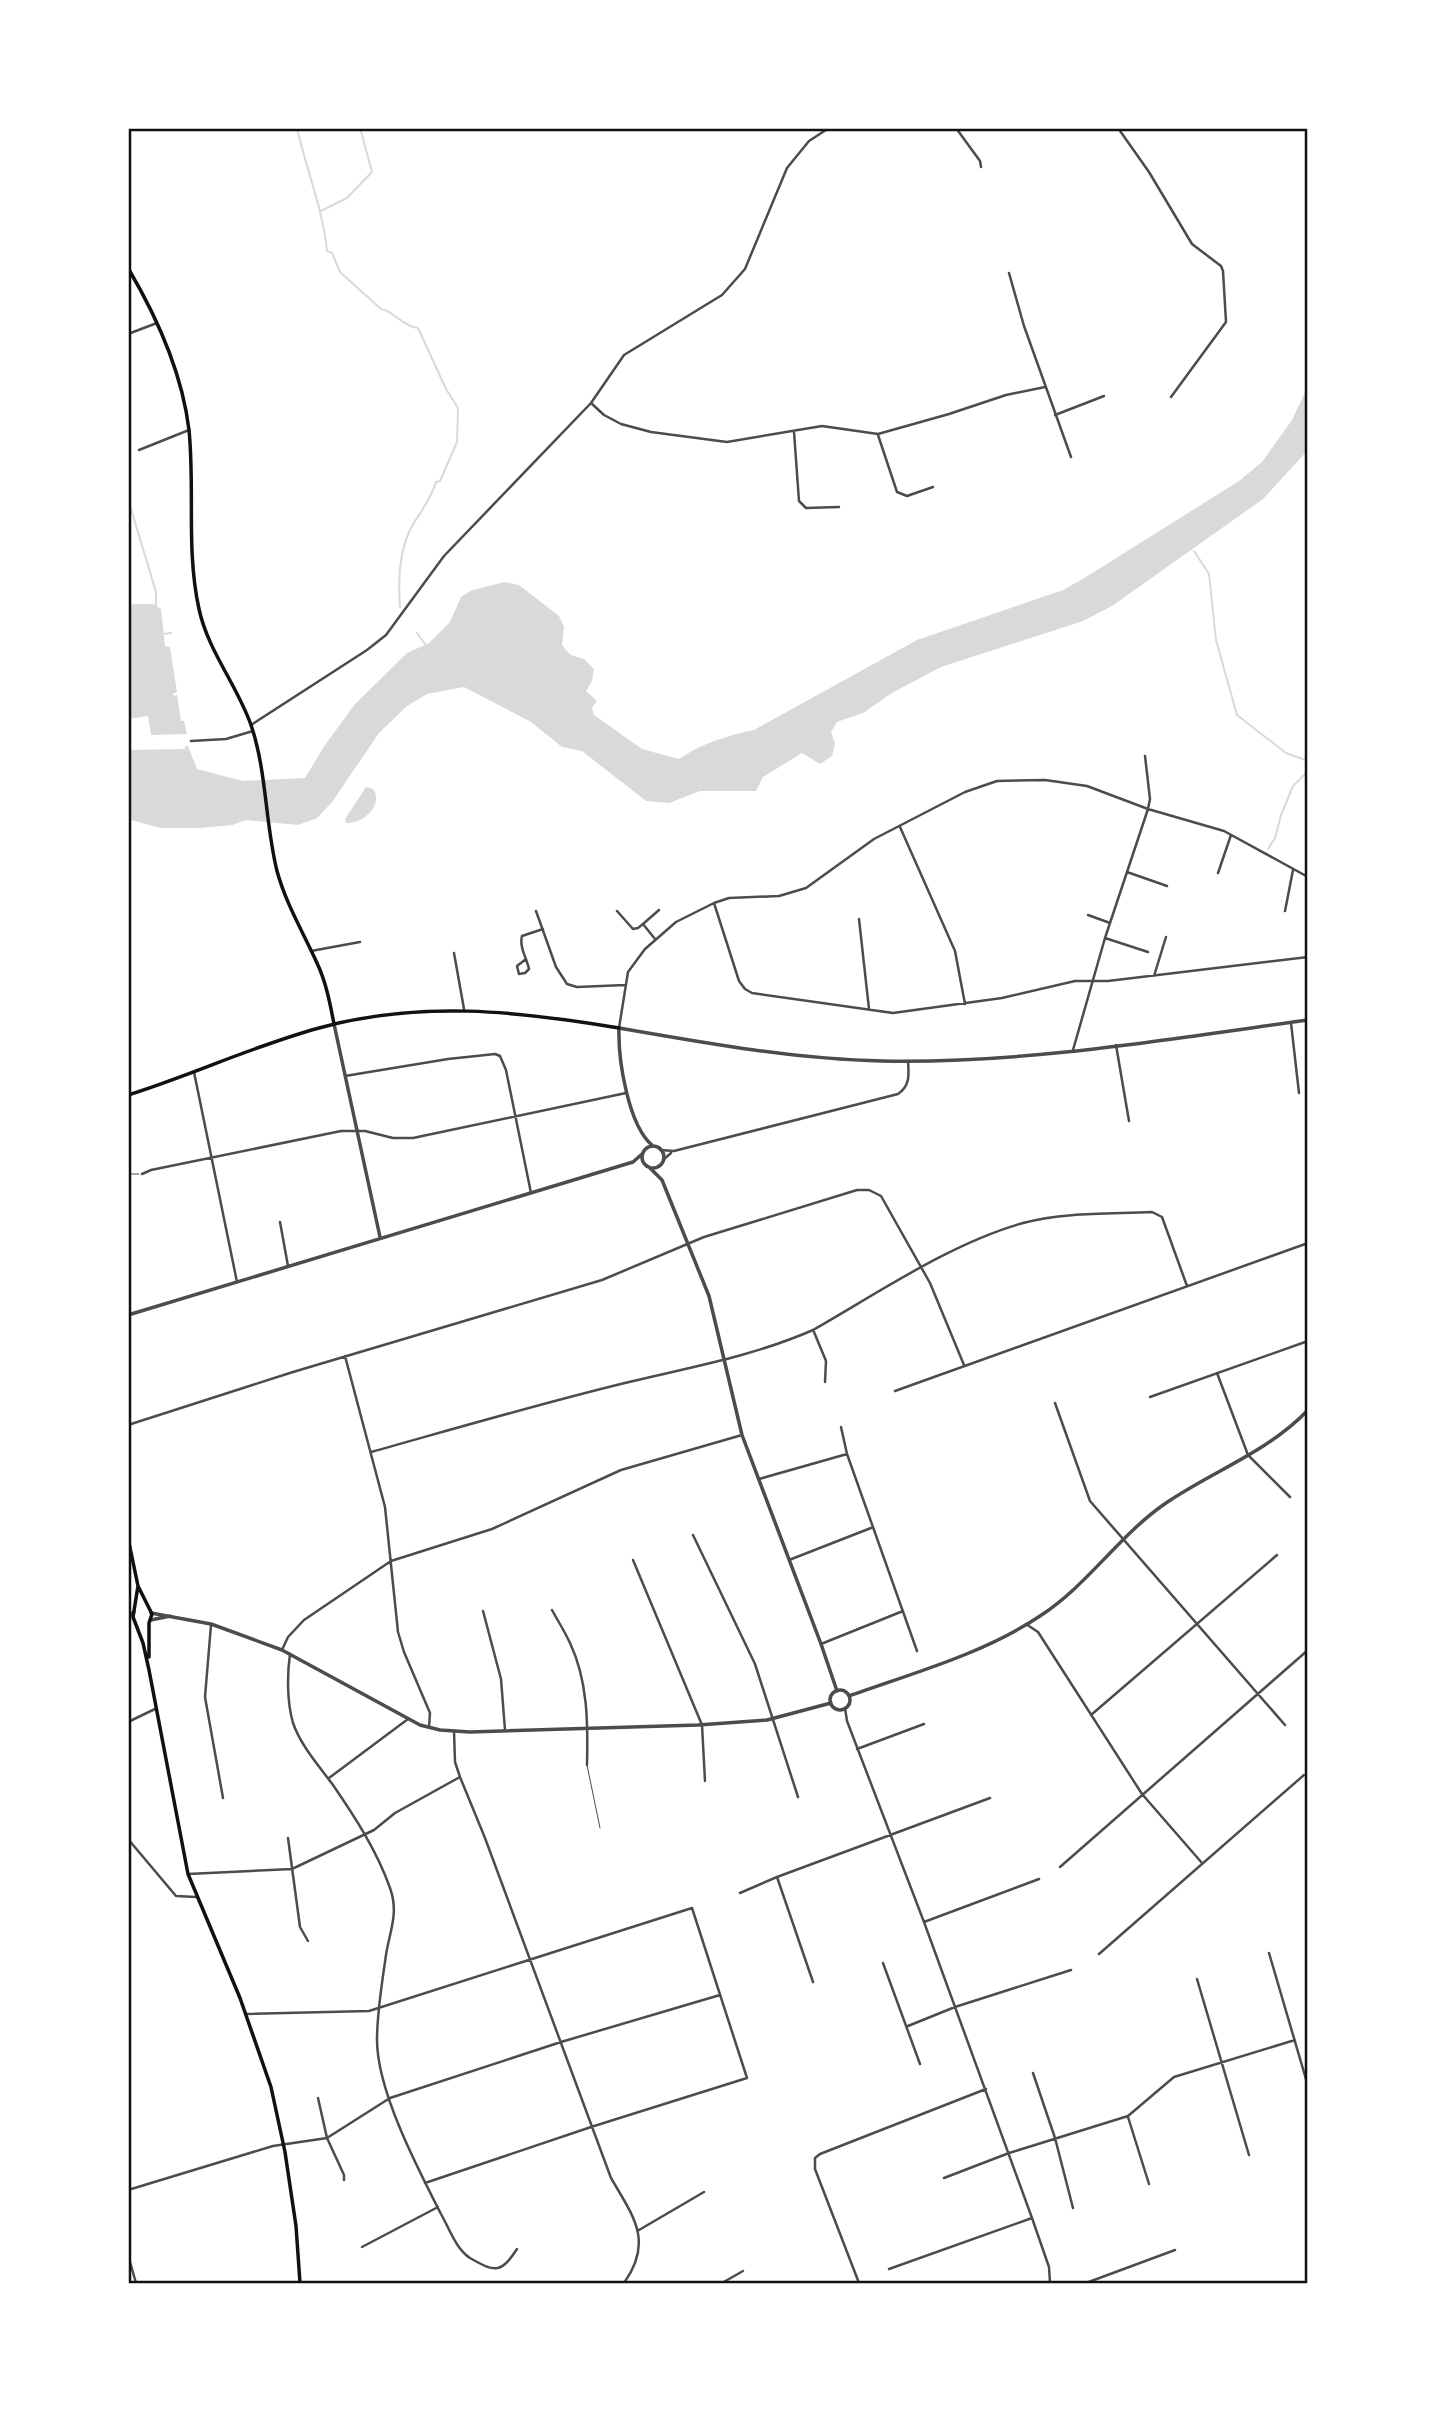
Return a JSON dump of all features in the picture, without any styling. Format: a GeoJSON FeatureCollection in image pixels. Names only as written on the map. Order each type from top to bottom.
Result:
{"type":"FeatureCollection","features":[{"type":"Feature","properties":{"kind":"main road"},"geometry":{"type":"LineString","coordinates":[[128,268],[157,323],[178,379],[189,430],[190,541],[200,612],[253,731],[264,776],[277,869],[285,895],[324,983],[334,1024]]}},
{"type":"Feature","properties":{"kind":"main road"},"geometry":{"type":"LineString","coordinates":[[128,1095],[249,1049],[334,1024],[405,1012],[464,1009],[619,1028]]}},
{"type":"Feature","properties":{"kind":"main road"},"geometry":{"type":"LineString","coordinates":[[128,1538],[138,1586],[150,1611],[149,1670]]}},
{"type":"Feature","properties":{"kind":"main road"},"geometry":{"type":"LineString","coordinates":[[138,1586],[136,1622],[149,1670],[188,1874],[246,2014],[271,2087],[284,2146],[296,2228],[300,2283]]}},
{"type":"Feature","properties":{"kind":"main road"},"geometry":{"type":"LineString","coordinates":[[135,1611],[141,1607],[150,1611]]}},
{"type":"Feature","properties":{"kind":"main road"},"geometry":{"type":"LineString","coordinates":[[136,1622],[142,1625],[150,1621]]}},
{"type":"Feature","properties":{"kind":"street"},"geometry":{"type":"LineString","coordinates":[[251,725],[386,635],[444,556],[591,403],[624,355],[722,295],[745,269],[787,168],[809,141],[829,128]]}},
{"type":"Feature","properties":{"kind":"street"},"geometry":{"type":"LineString","coordinates":[[956,128],[980,161],[981,167]]}},
{"type":"Feature","properties":{"kind":"street"},"geometry":{"type":"LineString","coordinates":[[1118,128],[1149,172],[1192,244],[1221,266],[1226,284],[1226,322],[1171,397]]}},
{"type":"Feature","properties":{"kind":"street"},"geometry":{"type":"LineString","coordinates":[[1009,273],[1045,387],[1071,457]]}},
{"type":"Feature","properties":{"kind":"street"},"geometry":{"type":"LineString","coordinates":[[128,334],[157,323]]}},
{"type":"Feature","properties":{"kind":"street"},"geometry":{"type":"LineString","coordinates":[[591,403],[604,415],[621,424],[650,432],[727,442],[822,426],[878,434],[925,422],[1006,395],[1045,387]]}},
{"type":"Feature","properties":{"kind":"street"},"geometry":{"type":"LineString","coordinates":[[1055,415],[1104,396]]}},
{"type":"Feature","properties":{"kind":"street"},"geometry":{"type":"LineString","coordinates":[[139,450],[189,430]]}},
{"type":"Feature","properties":{"kind":"street"},"geometry":{"type":"LineString","coordinates":[[793,430],[799,501],[806,508],[839,507]]}},
{"type":"Feature","properties":{"kind":"street"},"geometry":{"type":"LineString","coordinates":[[878,434],[897,492],[907,496],[933,487]]}},
{"type":"Feature","properties":{"kind":"street"},"geometry":{"type":"LineString","coordinates":[[191,741],[226,739],[253,731]]}},
{"type":"Feature","properties":{"kind":"street"},"geometry":{"type":"LineString","coordinates":[[1073,1050],[1091,982],[1149,809],[1145,756]]}},
{"type":"Feature","properties":{"kind":"street"},"geometry":{"type":"LineString","coordinates":[[908,1061],[909,1080],[905,1090],[898,1094],[674,1152],[660,1150],[644,1137],[626,1093],[619,1055],[619,1028],[628,972],[634,961],[655,939],[676,922],[729,898],[779,896],[806,888],[874,839],[965,792],[997,781],[1045,780],[1087,786],[1231,835],[1308,877]]}},
{"type":"Feature","properties":{"kind":"street"},"geometry":{"type":"LineString","coordinates":[[899,826],[913,852],[955,951],[965,1004]]}},
{"type":"Feature","properties":{"kind":"street"},"geometry":{"type":"LineString","coordinates":[[1218,873],[1231,835]]}},
{"type":"Feature","properties":{"kind":"street"},"geometry":{"type":"LineString","coordinates":[[1285,911],[1294,868]]}},
{"type":"Feature","properties":{"kind":"street"},"geometry":{"type":"LineString","coordinates":[[1127,872],[1167,886]]}},
{"type":"Feature","properties":{"kind":"street"},"geometry":{"type":"LineString","coordinates":[[714,903],[739,981],[751,993],[892,1013],[965,1004],[1075,981],[1154,976],[1308,957]]}},
{"type":"Feature","properties":{"kind":"street"},"geometry":{"type":"LineString","coordinates":[[617,911],[633,929],[643,925],[659,910]]}},
{"type":"Feature","properties":{"kind":"street"},"geometry":{"type":"LineString","coordinates":[[536,911],[556,967],[567,984],[577,987],[625,985]]}},
{"type":"Feature","properties":{"kind":"street"},"geometry":{"type":"LineString","coordinates":[[1088,915],[1110,923]]}},
{"type":"Feature","properties":{"kind":"street"},"geometry":{"type":"LineString","coordinates":[[859,919],[869,1010]]}},
{"type":"Feature","properties":{"kind":"street"},"geometry":{"type":"LineString","coordinates":[[643,925],[655,939]]}},
{"type":"Feature","properties":{"kind":"street"},"geometry":{"type":"LineString","coordinates":[[526,959],[521,943],[522,936],[543,929]]}},
{"type":"Feature","properties":{"kind":"street"},"geometry":{"type":"LineString","coordinates":[[1154,976],[1166,937]]}},
{"type":"Feature","properties":{"kind":"street"},"geometry":{"type":"LineString","coordinates":[[1105,938],[1148,952]]}},
{"type":"Feature","properties":{"kind":"street"},"geometry":{"type":"LineString","coordinates":[[311,951],[360,942]]}},
{"type":"Feature","properties":{"kind":"street"},"geometry":{"type":"LineString","coordinates":[[454,953],[464,1009]]}},
{"type":"Feature","properties":{"kind":"street"},"geometry":{"type":"LineString","coordinates":[[619,1028],[793,1054],[908,1061],[989,1058],[1073,1050],[1308,1020]]}},
{"type":"Feature","properties":{"kind":"street"},"geometry":{"type":"LineString","coordinates":[[1291,1023],[1299,1093]]}},
{"type":"Feature","properties":{"kind":"street"},"geometry":{"type":"LineString","coordinates":[[334,1024],[380,1238]]}},
{"type":"Feature","properties":{"kind":"street"},"geometry":{"type":"LineString","coordinates":[[1116,1045],[1125,1111],[1129,1121]]}},
{"type":"Feature","properties":{"kind":"street"},"geometry":{"type":"LineString","coordinates":[[345,1076],[495,1054],[503,1061],[531,1193]]}},
{"type":"Feature","properties":{"kind":"street"},"geometry":{"type":"LineString","coordinates":[[194,1072],[237,1282]]}},
{"type":"Feature","properties":{"kind":"street"},"geometry":{"type":"LineString","coordinates":[[142,1174],[341,1130],[357,1130],[405,1139],[626,1093]]}},
{"type":"Feature","properties":{"kind":"street"},"geometry":{"type":"LineString","coordinates":[[644,1137],[643,1153],[647,1165],[659,1176],[709,1296],[741,1435],[837,1691]]}},
{"type":"Feature","properties":{"kind":"street"},"geometry":{"type":"LineString","coordinates":[[128,1315],[633,1162],[653,1146]]}},
{"type":"Feature","properties":{"kind":"street"},"geometry":{"type":"LineString","coordinates":[[659,1176],[662,1162],[660,1150]]}},
{"type":"Feature","properties":{"kind":"street"},"geometry":{"type":"LineString","coordinates":[[633,1162],[655,1167],[674,1152]]}},
{"type":"Feature","properties":{"kind":"street"},"geometry":{"type":"LineString","coordinates":[[128,1425],[345,1356],[602,1280],[689,1243],[857,1190],[869,1190],[881,1196],[941,1305],[964,1365]]}},
{"type":"Feature","properties":{"kind":"street"},"geometry":{"type":"LineString","coordinates":[[371,1452],[627,1382],[724,1361],[813,1330],[971,1242],[1027,1222],[1152,1212],[1162,1217],[1187,1286]]}},
{"type":"Feature","properties":{"kind":"street"},"geometry":{"type":"LineString","coordinates":[[279,1222],[288,1266]]}},
{"type":"Feature","properties":{"kind":"street"},"geometry":{"type":"LineString","coordinates":[[895,1391],[1308,1243]]}},
{"type":"Feature","properties":{"kind":"street"},"geometry":{"type":"LineString","coordinates":[[813,1330],[826,1361],[825,1382]]}},
{"type":"Feature","properties":{"kind":"street"},"geometry":{"type":"LineString","coordinates":[[1150,1397],[1308,1341]]}},
{"type":"Feature","properties":{"kind":"street"},"geometry":{"type":"LineString","coordinates":[[345,1356],[385,1507],[398,1632],[430,1713],[429,1727]]}},
{"type":"Feature","properties":{"kind":"street"},"geometry":{"type":"LineString","coordinates":[[1217,1373],[1248,1455],[1290,1497]]}},
{"type":"Feature","properties":{"kind":"street"},"geometry":{"type":"LineString","coordinates":[[1055,1403],[1090,1501],[1285,1725]]}},
{"type":"Feature","properties":{"kind":"street"},"geometry":{"type":"LineString","coordinates":[[849,1696],[997,1640],[1040,1616],[1077,1588],[1148,1515],[1180,1493],[1248,1455],[1287,1429],[1308,1410]]}},
{"type":"Feature","properties":{"kind":"street"},"geometry":{"type":"LineString","coordinates":[[841,1427],[846,1454],[917,1651]]}},
{"type":"Feature","properties":{"kind":"street"},"geometry":{"type":"LineString","coordinates":[[282,1650],[288,1637],[304,1620],[391,1561],[492,1529],[621,1470],[741,1435]]}},
{"type":"Feature","properties":{"kind":"street"},"geometry":{"type":"LineString","coordinates":[[759,1479],[846,1454]]}},
{"type":"Feature","properties":{"kind":"street"},"geometry":{"type":"LineString","coordinates":[[789,1560],[872,1528]]}},
{"type":"Feature","properties":{"kind":"street"},"geometry":{"type":"LineString","coordinates":[[693,1535],[755,1664],[799,1797]]}},
{"type":"Feature","properties":{"kind":"street"},"geometry":{"type":"LineString","coordinates":[[1090,1716],[1277,1555]]}},
{"type":"Feature","properties":{"kind":"street"},"geometry":{"type":"LineString","coordinates":[[633,1560],[702,1725],[705,1781]]}},
{"type":"Feature","properties":{"kind":"street"},"geometry":{"type":"LineString","coordinates":[[552,1609],[571,1644],[585,1690],[587,1766]]}},
{"type":"Feature","properties":{"kind":"street"},"geometry":{"type":"LineString","coordinates":[[128,1616],[135,1611]]}},
{"type":"Feature","properties":{"kind":"street"},"geometry":{"type":"LineString","coordinates":[[150,1611],[211,1624],[282,1650],[408,1719],[429,1727],[454,1731],[702,1725],[774,1719],[831,1703]]}},
{"type":"Feature","properties":{"kind":"street"},"geometry":{"type":"LineString","coordinates":[[483,1611],[501,1679],[505,1730]]}},
{"type":"Feature","properties":{"kind":"street"},"geometry":{"type":"LineString","coordinates":[[821,1644],[903,1611]]}},
{"type":"Feature","properties":{"kind":"street"},"geometry":{"type":"LineString","coordinates":[[150,1621],[172,1616]]}},
{"type":"Feature","properties":{"kind":"street"},"geometry":{"type":"LineString","coordinates":[[128,1623],[136,1622]]}},
{"type":"Feature","properties":{"kind":"street"},"geometry":{"type":"LineString","coordinates":[[211,1624],[205,1698],[223,1798]]}},
{"type":"Feature","properties":{"kind":"street"},"geometry":{"type":"LineString","coordinates":[[1026,1624],[1038,1632],[1142,1794],[1202,1863]]}},
{"type":"Feature","properties":{"kind":"street"},"geometry":{"type":"LineString","coordinates":[[1060,1867],[1308,1650]]}},
{"type":"Feature","properties":{"kind":"street"},"geometry":{"type":"LineString","coordinates":[[290,1654],[288,1676],[293,1724],[304,1745],[354,1815],[390,1888],[396,1914],[387,1951],[377,2043],[390,2098],[404,2137],[425,2183],[466,2255],[500,2269],[506,2266],[517,2249]]}},
{"type":"Feature","properties":{"kind":"street"},"geometry":{"type":"LineString","coordinates":[[831,1703],[832,1696],[837,1691],[844,1691],[849,1696],[850,1703],[845,1709],[847,1721],[986,2089],[1049,2267],[1050,2283]]}},
{"type":"Feature","properties":{"kind":"street"},"geometry":{"type":"LineString","coordinates":[[831,1703],[837,1709],[845,1709]]}},
{"type":"Feature","properties":{"kind":"street"},"geometry":{"type":"LineString","coordinates":[[128,1722],[155,1709]]}},
{"type":"Feature","properties":{"kind":"street"},"geometry":{"type":"LineString","coordinates":[[328,1779],[408,1719]]}},
{"type":"Feature","properties":{"kind":"street"},"geometry":{"type":"LineString","coordinates":[[857,1749],[924,1724]]}},
{"type":"Feature","properties":{"kind":"street"},"geometry":{"type":"LineString","coordinates":[[454,1731],[455,1762],[460,1777],[531,1959],[611,2178],[639,2230],[640,2242],[626,2282],[633,2283]]}},
{"type":"Feature","properties":{"kind":"street"},"geometry":{"type":"LineString","coordinates":[[1099,1954],[1304,1775]]}},
{"type":"Feature","properties":{"kind":"street"},"geometry":{"type":"LineString","coordinates":[[188,1874],[292,1869],[374,1830],[396,1813],[460,1777]]}},
{"type":"Feature","properties":{"kind":"street"},"geometry":{"type":"LineString","coordinates":[[740,1893],[990,1798]]}},
{"type":"Feature","properties":{"kind":"street"},"geometry":{"type":"LineString","coordinates":[[288,1838],[300,1927],[308,1941]]}},
{"type":"Feature","properties":{"kind":"street"},"geometry":{"type":"LineString","coordinates":[[128,1839],[176,1896],[196,1897]]}},
{"type":"Feature","properties":{"kind":"street"},"geometry":{"type":"LineString","coordinates":[[777,1877],[813,1982]]}},
{"type":"Feature","properties":{"kind":"street"},"geometry":{"type":"LineString","coordinates":[[924,1922],[1039,1879]]}},
{"type":"Feature","properties":{"kind":"street"},"geometry":{"type":"LineString","coordinates":[[246,2014],[369,2011],[692,1908],[747,2078],[425,2183]]}},
{"type":"Feature","properties":{"kind":"street"},"geometry":{"type":"LineString","coordinates":[[1269,1953],[1308,2086]]}},
{"type":"Feature","properties":{"kind":"street"},"geometry":{"type":"LineString","coordinates":[[883,1963],[920,2064]]}},
{"type":"Feature","properties":{"kind":"street"},"geometry":{"type":"LineString","coordinates":[[908,2026],[955,2007],[1071,1970]]}},
{"type":"Feature","properties":{"kind":"street"},"geometry":{"type":"LineString","coordinates":[[1197,1979],[1248,2155]]}},
{"type":"Feature","properties":{"kind":"street"},"geometry":{"type":"LineString","coordinates":[[128,2190],[273,2147],[327,2138],[390,2098],[561,2042],[720,1995]]}},
{"type":"Feature","properties":{"kind":"street"},"geometry":{"type":"LineString","coordinates":[[944,2178],[1009,2153],[1128,2116],[1174,2077],[1295,2040]]}},
{"type":"Feature","properties":{"kind":"street"},"geometry":{"type":"LineString","coordinates":[[1033,2073],[1055,2138],[1073,2208]]}},
{"type":"Feature","properties":{"kind":"street"},"geometry":{"type":"LineString","coordinates":[[859,2283],[815,2169],[815,2158],[986,2089]]}},
{"type":"Feature","properties":{"kind":"street"},"geometry":{"type":"LineString","coordinates":[[318,2098],[327,2138],[344,2180]]}},
{"type":"Feature","properties":{"kind":"street"},"geometry":{"type":"LineString","coordinates":[[1128,2116],[1149,2184]]}},
{"type":"Feature","properties":{"kind":"street"},"geometry":{"type":"LineString","coordinates":[[639,2230],[704,2192]]}},
{"type":"Feature","properties":{"kind":"street"},"geometry":{"type":"LineString","coordinates":[[362,2247],[438,2207]]}},
{"type":"Feature","properties":{"kind":"street"},"geometry":{"type":"LineString","coordinates":[[889,2269],[1032,2218]]}},
{"type":"Feature","properties":{"kind":"street"},"geometry":{"type":"LineString","coordinates":[[1086,2283],[1175,2250]]}},
{"type":"Feature","properties":{"kind":"street"},"geometry":{"type":"LineString","coordinates":[[128,2255],[136,2283]]}},
{"type":"Feature","properties":{"kind":"street"},"geometry":{"type":"LineString","coordinates":[[722,2283],[743,2271]]}},
{"type":"Feature","properties":{"kind":"lane"},"geometry":{"type":"LineString","coordinates":[[128,1174],[142,1174]]}},
{"type":"Feature","properties":{"kind":"lane"},"geometry":{"type":"LineString","coordinates":[[587,1766],[600,1828]]}},
{"type":"Feature","properties":{"kind":"shaded area"},"geometry":{"type":"Polygon","coordinates":[[[1308,386],[1308,450],[1263,499],[1112,606],[1083,621],[941,667],[892,693],[863,713],[837,722],[831,732],[835,744],[832,756],[820,764],[802,753],[763,777],[756,791],[700,791],[669,803],[646,801],[582,751],[562,747],[531,722],[464,687],[427,694],[407,706],[379,733],[332,802],[317,818],[298,825],[247,820],[232,825],[199,828],[160,828],[128,819],[128,750],[185,749],[185,746],[188,746],[197,769],[243,781],[305,778],[355,704],[407,653],[429,643],[450,622],[461,597],[470,591],[504,582],[519,585],[559,616],[564,627],[562,645],[571,655],[584,659],[594,669],[592,681],[586,691],[597,701],[592,708],[594,715],[642,749],[679,759],[715,741],[754,730],[917,640],[1063,590],[1086,577],[1239,481],[1262,462],[1292,420],[1308,386]]]}},
{"type":"Feature","properties":{"kind":"shaded area"},"geometry":{"type":"Polygon","coordinates":[[[133,604],[153,604],[161,609],[165,646],[170,647],[177,692],[173,694],[177,695],[181,721],[184,721],[187,734],[151,735],[148,716],[128,719],[128,607],[133,604]]]}},
{"type":"Feature","properties":{"kind":"shaded area"},"geometry":{"type":"Polygon","coordinates":[[[366,787],[373,789],[376,795],[374,807],[365,817],[346,823],[345,819],[366,787]]]}},
{"type":"Feature","properties":{"kind":"waterway"},"geometry":{"type":"LineString","coordinates":[[297,128],[322,220],[327,251],[332,253],[340,272],[381,309],[418,328],[446,389],[458,408],[457,442],[440,481],[436,482],[404,545],[399,576],[400,607]]}},
{"type":"Feature","properties":{"kind":"waterway"},"geometry":{"type":"LineString","coordinates":[[321,211],[347,198],[372,172],[360,128]]}},
{"type":"Feature","properties":{"kind":"waterway"},"geometry":{"type":"LineString","coordinates":[[128,499],[156,592],[156,606]]}},
{"type":"Feature","properties":{"kind":"waterway"},"geometry":{"type":"LineString","coordinates":[[1194,551],[1209,574],[1216,640],[1237,715],[1286,753],[1308,761]]}},
{"type":"Feature","properties":{"kind":"waterway"},"geometry":{"type":"LineString","coordinates":[[164,634],[171,633]]}},
{"type":"Feature","properties":{"kind":"waterway"},"geometry":{"type":"LineString","coordinates":[[417,633],[425,644]]}},
{"type":"Feature","properties":{"kind":"waterway"},"geometry":{"type":"LineString","coordinates":[[1268,849],[1275,838],[1293,786],[1308,771]]}}]}
